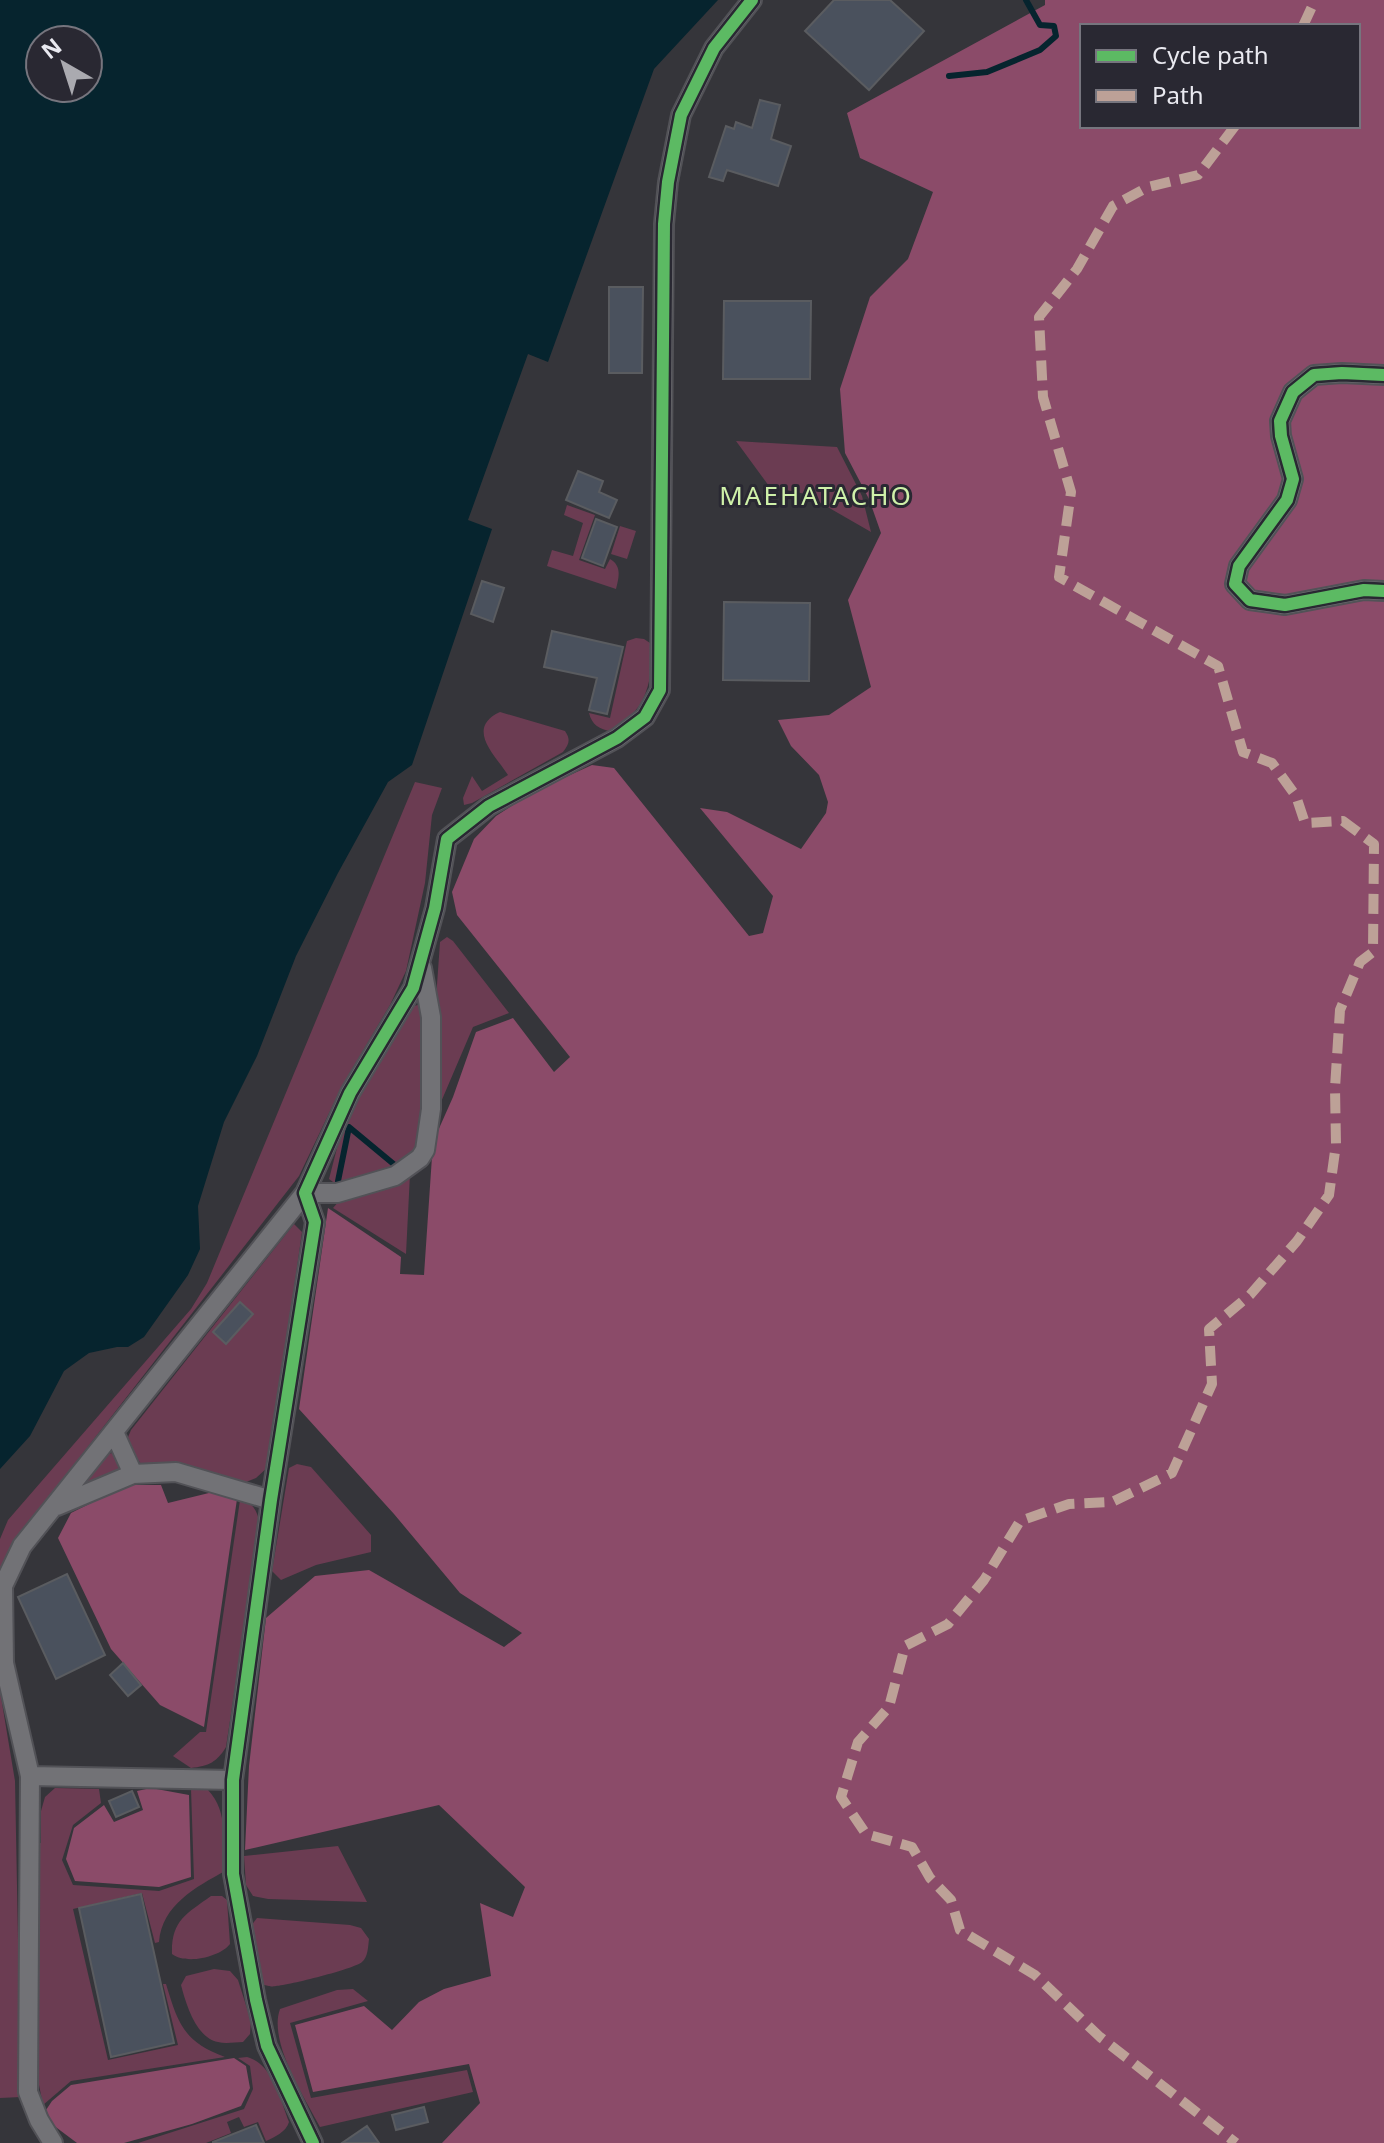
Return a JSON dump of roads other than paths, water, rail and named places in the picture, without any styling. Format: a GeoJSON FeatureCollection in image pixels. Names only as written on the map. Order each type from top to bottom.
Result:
{"type":"FeatureCollection","features":[{"type":"Feature","properties":{"kind":"street"},"geometry":{"type":"LineString","coordinates":[[53,2143],[39,2120],[28,2092],[30,1776],[4,1663],[3,1586],[22,1546],[305,1193],[350,1093],[413,988],[435,908],[447,839],[489,806],[617,738],[645,717],[660,690],[664,224],[668,182],[681,115],[714,48],[752,0]]}},
{"type":"Feature","properties":{"kind":"street"},"geometry":{"type":"LineString","coordinates":[[1384,375],[1314,375],[1293,392],[1280,421],[1293,479],[1287,500],[1239,566],[1235,584],[1250,600],[1285,605],[1364,590],[1384,591]]}},
{"type":"Feature","properties":{"kind":"street"},"geometry":{"type":"LineString","coordinates":[[305,1193],[337,1193],[395,1176],[420,1158],[425,1150],[431,1109],[431,1017],[421,961]]}},
{"type":"Feature","properties":{"kind":"street"},"geometry":{"type":"LineString","coordinates":[[305,1193],[315,1222],[271,1500],[233,1780],[233,1874],[267,2046],[313,2143]]}},
{"type":"Feature","properties":{"kind":"street"},"geometry":{"type":"LineString","coordinates":[[114,1432],[133,1474]]}},
{"type":"Feature","properties":{"kind":"street"},"geometry":{"type":"LineString","coordinates":[[54,1507],[133,1474],[176,1472],[271,1500]]}},
{"type":"Feature","properties":{"kind":"street"},"geometry":{"type":"LineString","coordinates":[[30,1776],[233,1780]]}},
{"type":"Feature","properties":{"kind":"water"},"geometry":{"type":"Polygon","coordinates":[[[0,0],[718,0],[654,69],[548,362],[528,354],[468,520],[492,529],[412,765],[388,782],[296,956],[257,1056],[224,1122],[198,1206],[200,1249],[188,1275],[144,1337],[128,1347],[89,1353],[64,1371],[30,1436],[0,1469],[0,0]]]}},
{"type":"Feature","properties":{"kind":"waterway"},"geometry":{"type":"LineString","coordinates":[[949,76],[987,72],[1040,50],[1056,36],[1054,26],[1040,25],[1026,0]]}},
{"type":"Feature","properties":{"kind":"waterway"},"geometry":{"type":"LineString","coordinates":[[338,1181],[349,1127],[396,1166]]}},
{"type":"Feature","properties":{"kind":"district","name":"MAEHATACHO"},"geometry":{"type":"Point","coordinates":[816,496]}}]}
